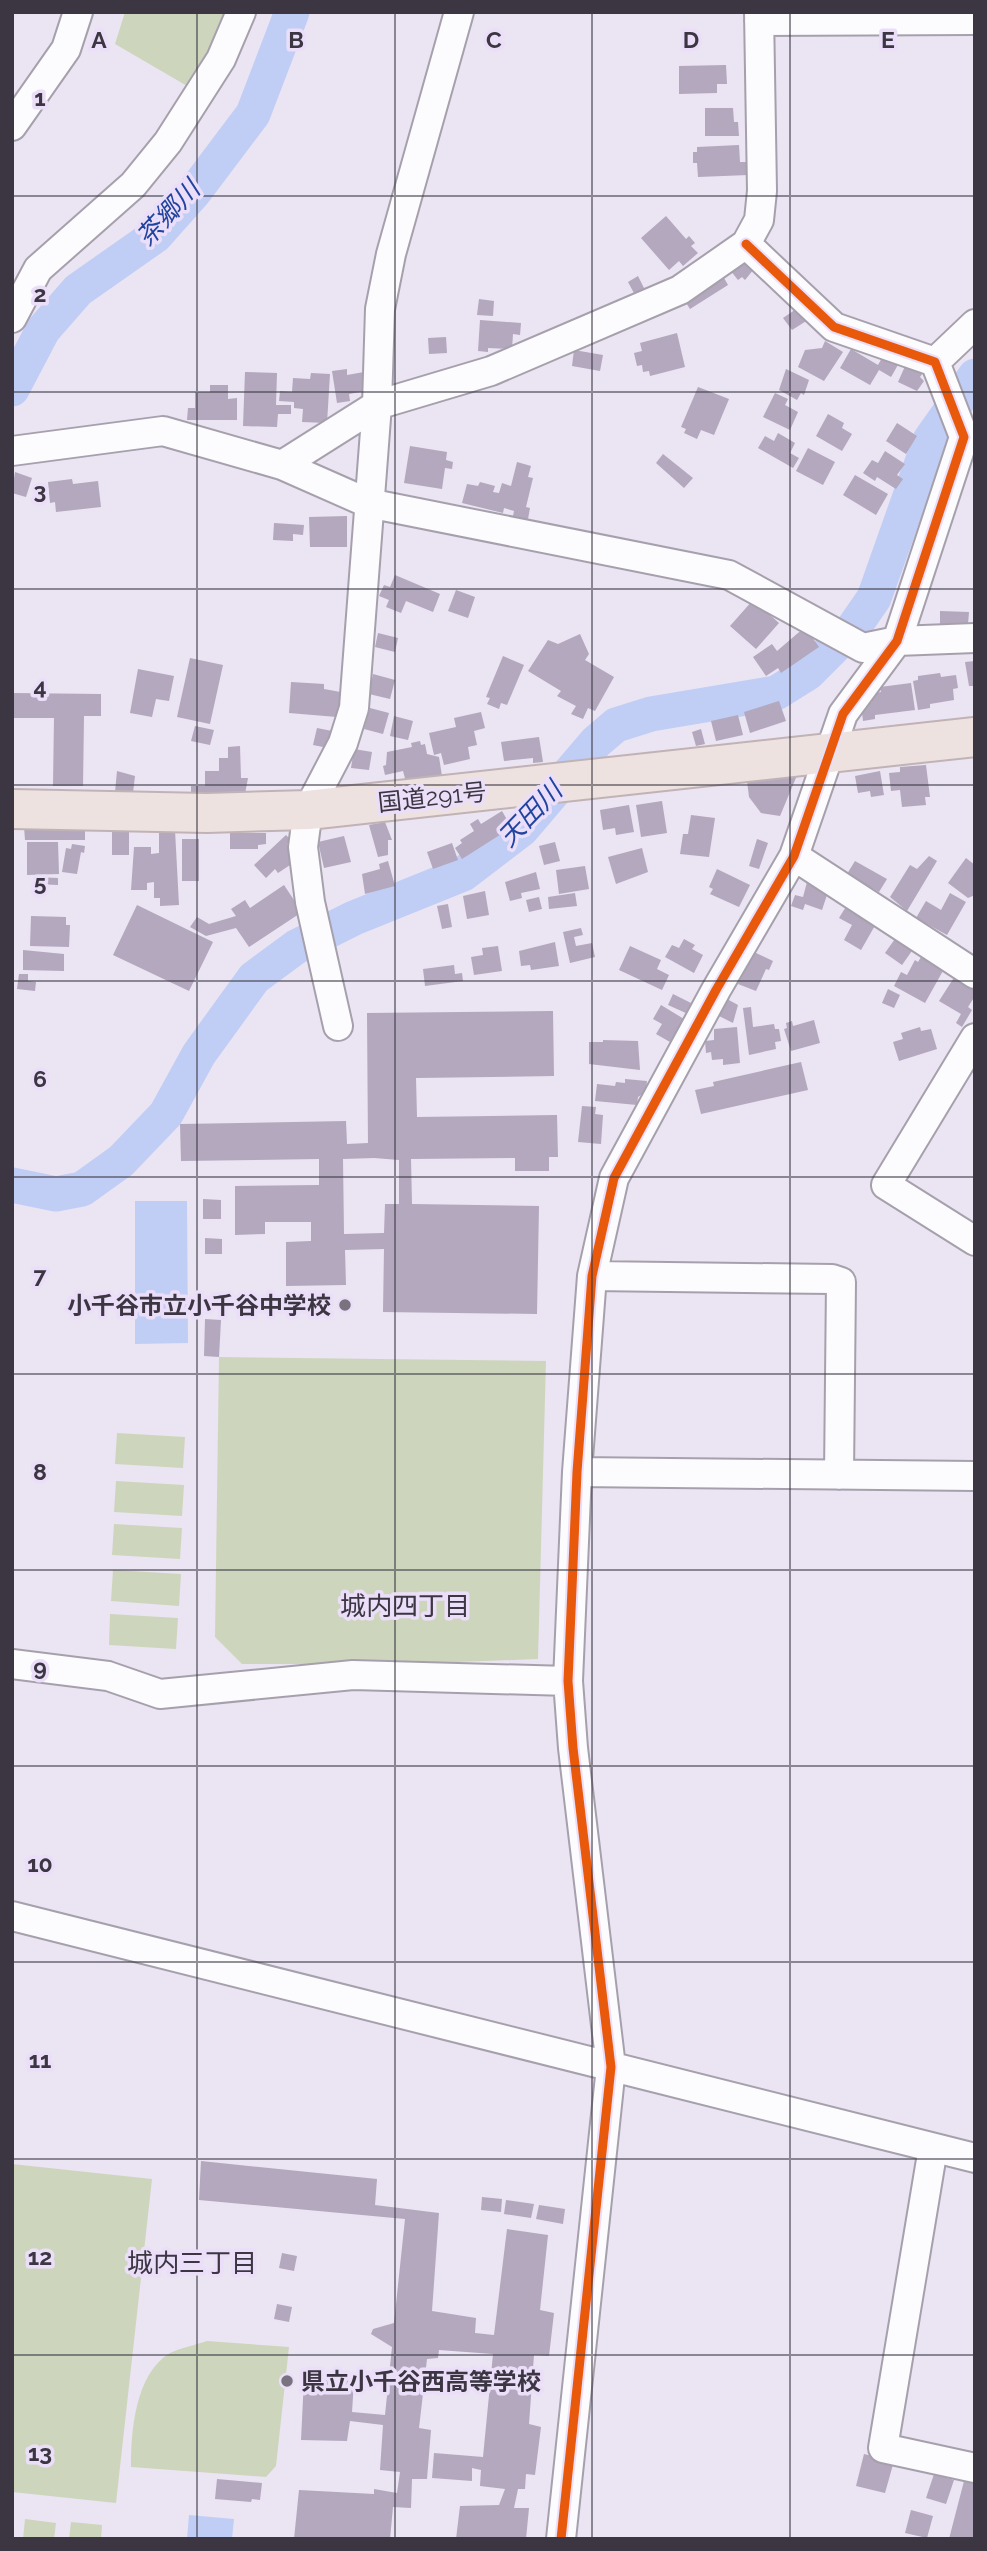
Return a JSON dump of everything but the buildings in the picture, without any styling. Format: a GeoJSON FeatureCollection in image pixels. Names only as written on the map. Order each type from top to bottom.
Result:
{"type":"FeatureCollection","features":[{"type":"Feature","properties":{"kind":"highway","name":"国道291号"},"geometry":{"type":"LineString","coordinates":[[15,809],[207,813],[308,810],[975,737]]}},
{"type":"Feature","properties":{"kind":"street"},"geometry":{"type":"LineString","coordinates":[[12,125],[66,50],[78,12]]}},
{"type":"Feature","properties":{"kind":"street"},"geometry":{"type":"LineString","coordinates":[[12,318],[38,269],[133,185],[168,142],[221,59],[241,12]]}},
{"type":"Feature","properties":{"kind":"street"},"geometry":{"type":"LineString","coordinates":[[338,1026],[310,902],[303,847],[308,810],[327,777],[354,708],[377,405],[380,309],[391,254],[459,12]]}},
{"type":"Feature","properties":{"kind":"street"},"geometry":{"type":"LineString","coordinates":[[282,465],[377,405],[491,371],[680,290],[746,244],[759,220],[762,191],[759,17],[879,16],[975,20]]}},
{"type":"Feature","properties":{"kind":"street"},"geometry":{"type":"LineString","coordinates":[[561,2539],[611,2067],[572,1748],[568,1681],[577,1472],[592,1276],[614,1178],[716,990],[794,856],[843,714],[897,641],[964,437],[934,362],[834,327],[746,244]]}},
{"type":"Feature","properties":{"kind":"street"},"geometry":{"type":"LineString","coordinates":[[934,362],[975,324]]}},
{"type":"Feature","properties":{"kind":"street"},"geometry":{"type":"LineString","coordinates":[[14,451],[163,431],[282,465],[368,503],[729,575],[863,648],[897,641],[975,638]]}},
{"type":"Feature","properties":{"kind":"street"},"geometry":{"type":"LineString","coordinates":[[794,856],[975,974]]}},
{"type":"Feature","properties":{"kind":"street"},"geometry":{"type":"LineString","coordinates":[[975,1038],[886,1185],[975,1241]]}},
{"type":"Feature","properties":{"kind":"street"},"geometry":{"type":"LineString","coordinates":[[592,1276],[832,1279],[841,1282],[839,1475]]}},
{"type":"Feature","properties":{"kind":"street"},"geometry":{"type":"LineString","coordinates":[[577,1472],[975,1476]]}},
{"type":"Feature","properties":{"kind":"street"},"geometry":{"type":"LineString","coordinates":[[12,1664],[108,1676],[160,1694],[353,1675],[568,1681]]}},
{"type":"Feature","properties":{"kind":"street"},"geometry":{"type":"LineString","coordinates":[[12,1916],[975,2158]]}},
{"type":"Feature","properties":{"kind":"street"},"geometry":{"type":"LineString","coordinates":[[933,2148],[883,2448],[975,2468]]}},
{"type":"Feature","properties":{"kind":"green space"},"geometry":{"type":"Polygon","coordinates":[[[125,12],[233,12],[194,90],[115,44],[125,12]]]}},
{"type":"Feature","properties":{"kind":"green space"},"geometry":{"type":"Polygon","coordinates":[[[219,1357],[546,1361],[538,1659],[405,1664],[242,1664],[215,1637],[219,1357]]]}},
{"type":"Feature","properties":{"kind":"green space"},"geometry":{"type":"Polygon","coordinates":[[[117,1433],[185,1437],[183,1468],[115,1464],[117,1433]]]}},
{"type":"Feature","properties":{"kind":"green space"},"geometry":{"type":"Polygon","coordinates":[[[116,1481],[184,1485],[182,1516],[114,1512],[116,1481]]]}},
{"type":"Feature","properties":{"kind":"green space"},"geometry":{"type":"Polygon","coordinates":[[[114,1524],[182,1528],[180,1559],[112,1555],[114,1524]]]}},
{"type":"Feature","properties":{"kind":"green space"},"geometry":{"type":"Polygon","coordinates":[[[113,1570],[181,1574],[179,1606],[111,1601],[113,1570]]]}},
{"type":"Feature","properties":{"kind":"green space"},"geometry":{"type":"Polygon","coordinates":[[[110,1614],[178,1618],[176,1649],[109,1645],[110,1614]]]}},
{"type":"Feature","properties":{"kind":"green space"},"geometry":{"type":"Polygon","coordinates":[[[12,2164],[152,2179],[116,2503],[12,2492],[12,2164]]]}},
{"type":"Feature","properties":{"kind":"green space"},"geometry":{"type":"Polygon","coordinates":[[[207,2341],[289,2347],[276,2466],[266,2477],[131,2467],[137,2404],[149,2375],[158,2362],[170,2353],[207,2341]]]}},
{"type":"Feature","properties":{"kind":"green space"},"geometry":{"type":"Polygon","coordinates":[[[25,2519],[56,2523],[54,2539],[23,2539],[25,2519]]]}},
{"type":"Feature","properties":{"kind":"green space"},"geometry":{"type":"Polygon","coordinates":[[[71,2522],[102,2525],[101,2539],[69,2539],[71,2522]]]}},
{"type":"Feature","properties":{"kind":"water"},"geometry":{"type":"Polygon","coordinates":[[[135,1201],[187,1201],[188,1343],[135,1344],[135,1201]]]}},
{"type":"Feature","properties":{"kind":"water"},"geometry":{"type":"Polygon","coordinates":[[[189,2515],[234,2519],[232,2539],[187,2539],[189,2515]]]}},
{"type":"Feature","properties":{"kind":"waterway","name":"茶郷川"},"geometry":{"type":"LineString","coordinates":[[12,389],[43,330],[78,290],[155,236],[195,191],[253,114],[292,12]]}},
{"type":"Feature","properties":{"kind":"waterway","name":"天田川"},"geometry":{"type":"LineString","coordinates":[[12,1185],[56,1194],[82,1189],[121,1161],[166,1114],[199,1054],[254,978],[296,947],[354,918],[463,874],[522,829],[596,742],[616,725],[651,714],[776,693],[808,673],[854,627],[874,598],[930,440],[975,376]]}},
{"type":"Feature","properties":{"kind":"cycle path"},"geometry":{"type":"LineString","coordinates":[[561,2539],[611,2067],[573,1748],[568,1681],[577,1472],[592,1276],[614,1178],[716,990],[794,856],[843,714],[897,641],[964,437],[935,362],[834,327],[746,244]]}},
{"type":"Feature","properties":{"kind":"place","name":"小千谷市立小千谷中学校"},"geometry":{"type":"Point","coordinates":[345,1305]}},
{"type":"Feature","properties":{"kind":"place","name":"県立小千谷西高等学校"},"geometry":{"type":"Point","coordinates":[287,2381]}},
{"type":"Feature","properties":{"kind":"district","name":"城内四丁目"},"geometry":{"type":"Point","coordinates":[405,1606]}},
{"type":"Feature","properties":{"kind":"district","name":"城内三丁目"},"geometry":{"type":"Point","coordinates":[192,2263]}}]}
